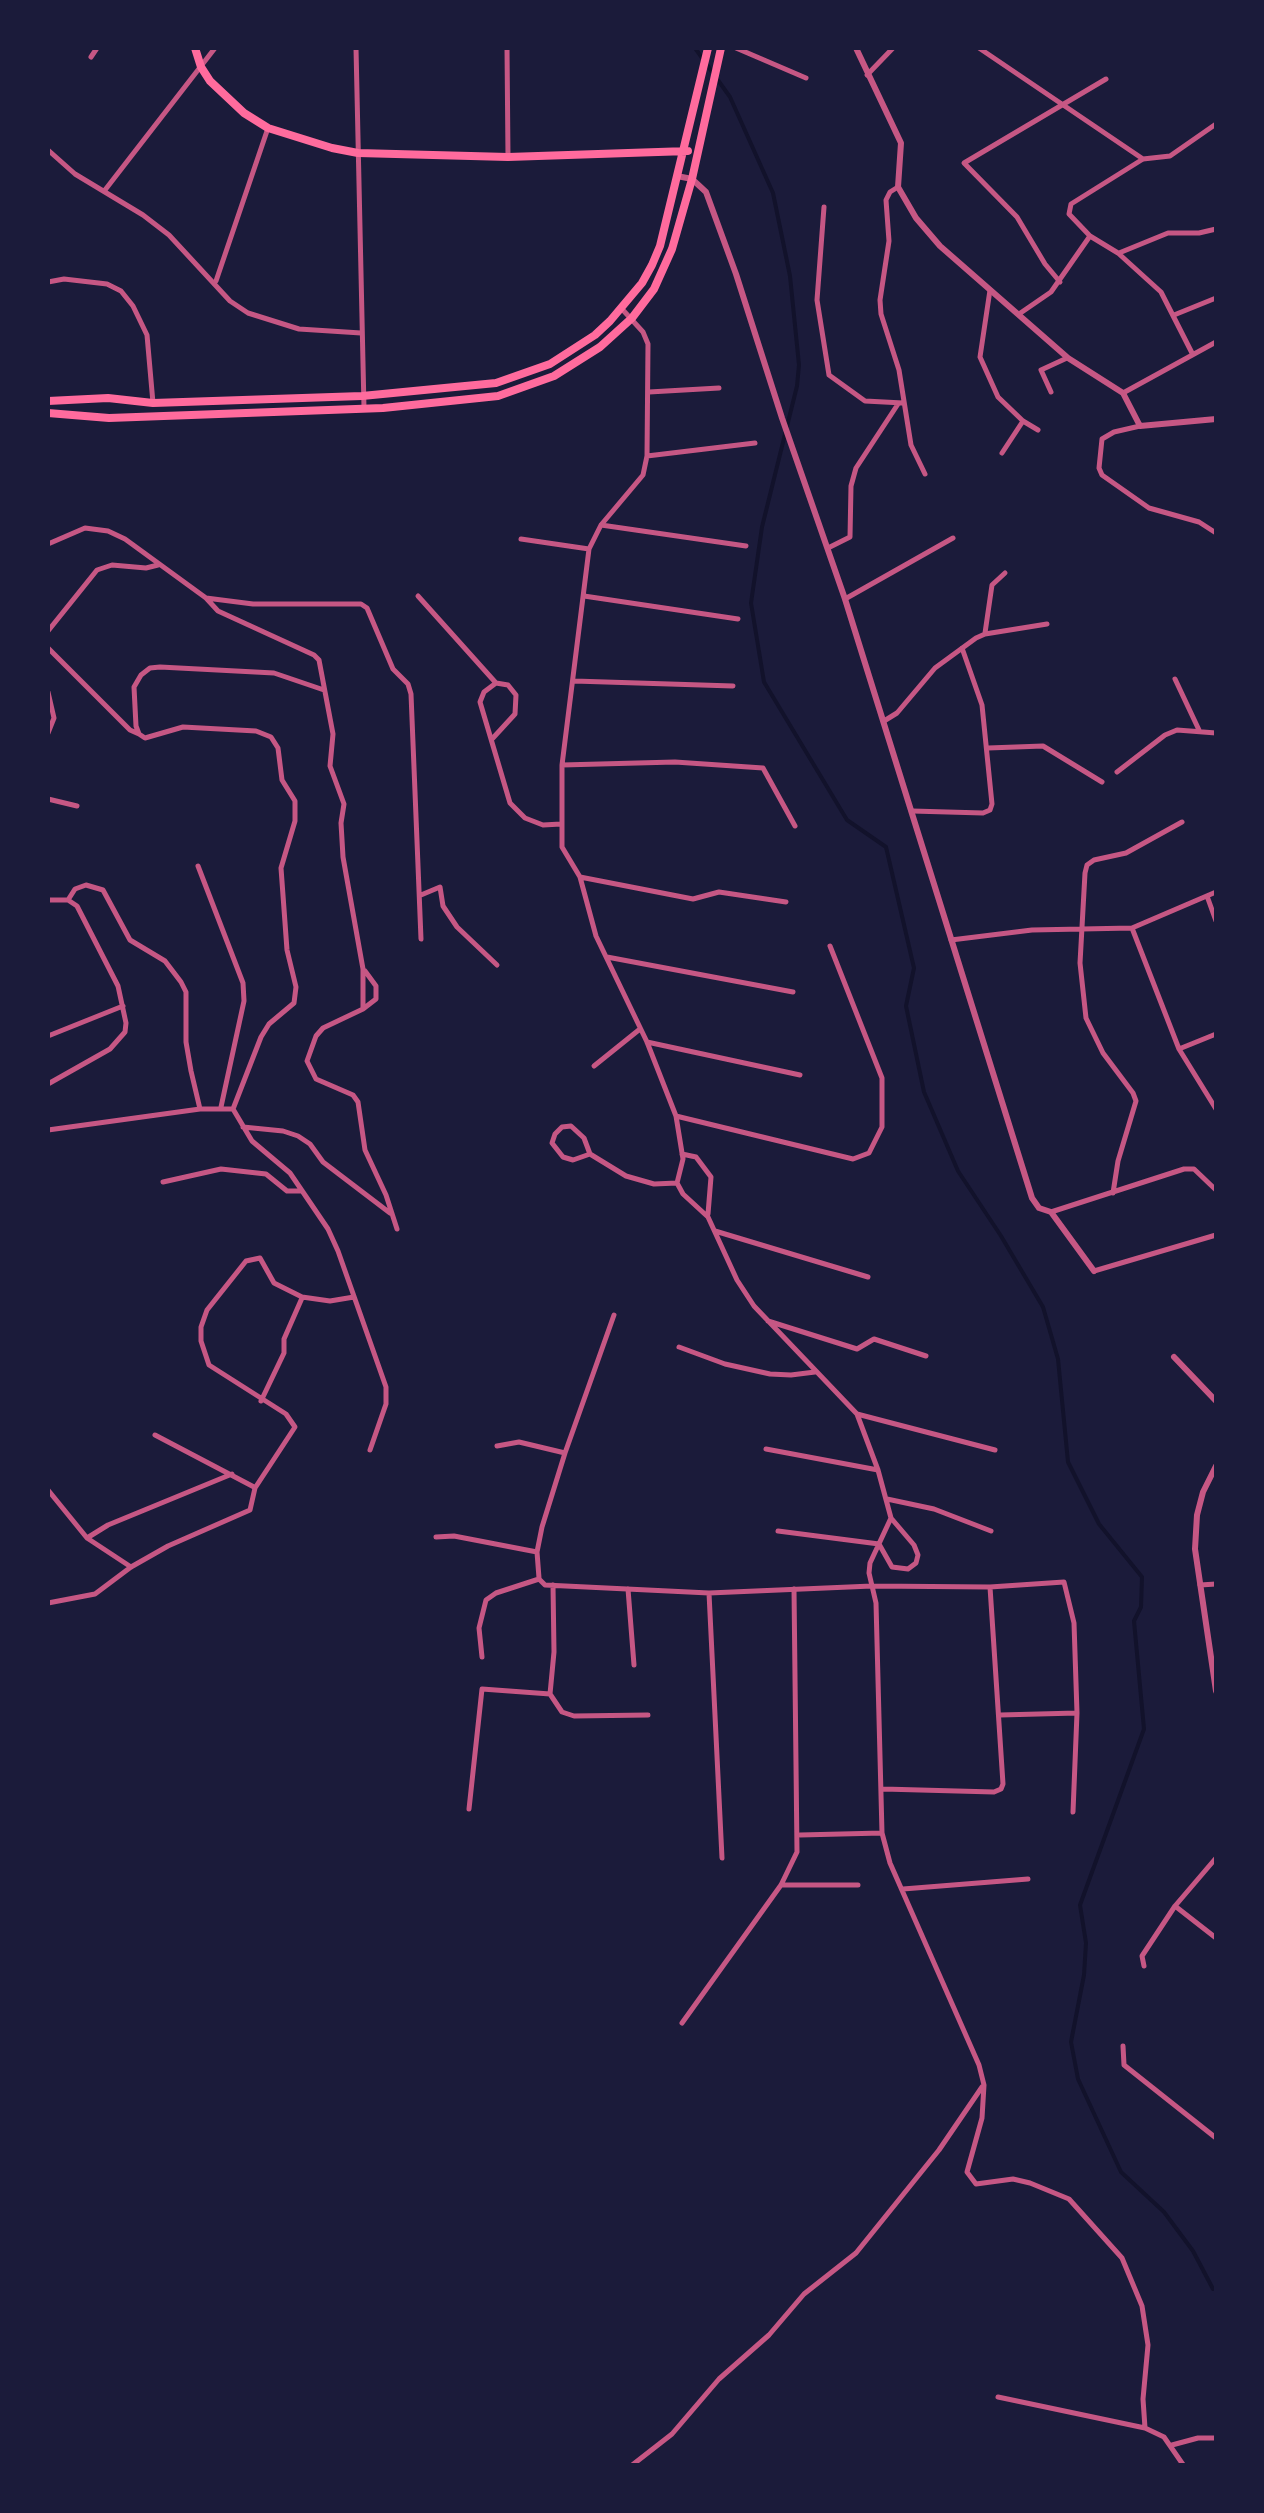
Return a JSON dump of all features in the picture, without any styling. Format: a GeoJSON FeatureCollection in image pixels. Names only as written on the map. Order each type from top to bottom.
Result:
{"type":"FeatureCollection","features":[{"type":"Feature","properties":{"kind":"main road"},"geometry":{"type":"LineString","coordinates":[[195,48],[201,67],[226,99],[268,128],[358,153],[508,158],[698,152]]}},
{"type":"Feature","properties":{"kind":"main road"},"geometry":{"type":"LineString","coordinates":[[48,401],[362,396],[496,382],[550,364],[582,344],[622,308],[642,283],[660,246],[708,48]]}},
{"type":"Feature","properties":{"kind":"main road"},"geometry":{"type":"LineString","coordinates":[[48,413],[110,418],[364,408],[498,396],[578,362],[632,318],[664,269],[692,179],[721,50]]}},
{"type":"Feature","properties":{"kind":"street"},"geometry":{"type":"LineString","coordinates":[[91,57],[98,48]]}},
{"type":"Feature","properties":{"kind":"street"},"geometry":{"type":"LineString","coordinates":[[105,190],[215,48]]}},
{"type":"Feature","properties":{"kind":"street"},"geometry":{"type":"LineString","coordinates":[[356,48],[364,408]]}},
{"type":"Feature","properties":{"kind":"street"},"geometry":{"type":"LineString","coordinates":[[507,48],[508,158]]}},
{"type":"Feature","properties":{"kind":"street"},"geometry":{"type":"LineString","coordinates":[[736,48],[806,78]]}},
{"type":"Feature","properties":{"kind":"street"},"geometry":{"type":"LineString","coordinates":[[856,48],[901,143],[898,187],[916,218],[940,246],[1068,358],[1123,393],[1140,426]]}},
{"type":"Feature","properties":{"kind":"street"},"geometry":{"type":"LineString","coordinates":[[867,74],[893,48]]}},
{"type":"Feature","properties":{"kind":"street"},"geometry":{"type":"LineString","coordinates":[[979,48],[1143,159]]}},
{"type":"Feature","properties":{"kind":"street"},"geometry":{"type":"LineString","coordinates":[[1060,282],[1044,264],[1018,217],[964,163],[1106,78]]}},
{"type":"Feature","properties":{"kind":"street"},"geometry":{"type":"LineString","coordinates":[[1192,353],[1161,292],[1118,254],[1090,236],[1068,209],[1070,204],[1143,159],[1170,156],[1216,124]]}},
{"type":"Feature","properties":{"kind":"street"},"geometry":{"type":"LineString","coordinates":[[215,283],[268,128]]}},
{"type":"Feature","properties":{"kind":"street"},"geometry":{"type":"LineString","coordinates":[[48,150],[74,174],[105,190],[169,235],[230,301],[248,314],[311,331],[362,333]]}},
{"type":"Feature","properties":{"kind":"street"},"geometry":{"type":"LineString","coordinates":[[677,176],[692,179],[706,192],[845,599],[1032,1198],[1039,1208],[1052,1212],[1184,1169],[1194,1169],[1216,1190]]}},
{"type":"Feature","properties":{"kind":"street"},"geometry":{"type":"LineString","coordinates":[[898,187],[886,200],[888,257],[880,300],[911,445],[925,474]]}},
{"type":"Feature","properties":{"kind":"street"},"geometry":{"type":"LineString","coordinates":[[824,207],[818,300],[830,374],[865,401],[901,403]]}},
{"type":"Feature","properties":{"kind":"street"},"geometry":{"type":"LineString","coordinates":[[1118,254],[1168,232],[1199,233],[1216,228]]}},
{"type":"Feature","properties":{"kind":"street"},"geometry":{"type":"LineString","coordinates":[[1019,314],[1060,282],[1090,236]]}},
{"type":"Feature","properties":{"kind":"street"},"geometry":{"type":"LineString","coordinates":[[48,282],[76,279],[108,284],[134,306],[147,335],[153,402]]}},
{"type":"Feature","properties":{"kind":"street"},"geometry":{"type":"LineString","coordinates":[[990,290],[980,357],[998,397],[1038,430]]}},
{"type":"Feature","properties":{"kind":"street"},"geometry":{"type":"LineString","coordinates":[[1174,315],[1216,298]]}},
{"type":"Feature","properties":{"kind":"street"},"geometry":{"type":"LineString","coordinates":[[622,308],[648,344],[648,456],[642,475],[601,525],[589,549],[562,765],[562,847],[580,877],[588,911],[676,1116],[682,1154],[677,1183],[708,1217],[737,1280],[768,1321],[857,1414],[891,1518],[914,1545],[916,1563],[908,1569],[892,1567],[878,1544]]}},
{"type":"Feature","properties":{"kind":"street"},"geometry":{"type":"LineString","coordinates":[[1123,393],[1216,342]]}},
{"type":"Feature","properties":{"kind":"street"},"geometry":{"type":"LineString","coordinates":[[1051,392],[1041,370],[1068,358]]}},
{"type":"Feature","properties":{"kind":"street"},"geometry":{"type":"LineString","coordinates":[[649,392],[719,388]]}},
{"type":"Feature","properties":{"kind":"street"},"geometry":{"type":"LineString","coordinates":[[828,548],[850,537],[851,486],[856,468],[901,403]]}},
{"type":"Feature","properties":{"kind":"street"},"geometry":{"type":"LineString","coordinates":[[1216,419],[1114,432],[1102,438],[1099,468],[1102,476],[1149,508],[1199,522],[1216,534]]}},
{"type":"Feature","properties":{"kind":"street"},"geometry":{"type":"LineString","coordinates":[[1002,453],[1023,421]]}},
{"type":"Feature","properties":{"kind":"street"},"geometry":{"type":"LineString","coordinates":[[648,456],[755,443]]}},
{"type":"Feature","properties":{"kind":"street"},"geometry":{"type":"LineString","coordinates":[[601,525],[746,546]]}},
{"type":"Feature","properties":{"kind":"street"},"geometry":{"type":"LineString","coordinates":[[48,544],[85,528],[108,530],[206,598],[218,611],[319,660],[333,734],[330,766],[344,804],[343,857],[363,969],[362,1009]]}},
{"type":"Feature","properties":{"kind":"street"},"geometry":{"type":"LineString","coordinates":[[845,599],[953,538]]}},
{"type":"Feature","properties":{"kind":"street"},"geometry":{"type":"LineString","coordinates":[[521,539],[589,549]]}},
{"type":"Feature","properties":{"kind":"street"},"geometry":{"type":"LineString","coordinates":[[48,631],[97,570],[112,565],[146,568],[158,564]]}},
{"type":"Feature","properties":{"kind":"street"},"geometry":{"type":"LineString","coordinates":[[986,634],[992,585],[1005,573]]}},
{"type":"Feature","properties":{"kind":"street"},"geometry":{"type":"LineString","coordinates":[[418,596],[496,683],[513,689],[516,714],[494,738]]}},
{"type":"Feature","properties":{"kind":"street"},"geometry":{"type":"LineString","coordinates":[[584,596],[738,619]]}},
{"type":"Feature","properties":{"kind":"street"},"geometry":{"type":"LineString","coordinates":[[206,598],[253,604],[360,604],[368,608],[393,668],[408,684],[411,694],[420,939]]}},
{"type":"Feature","properties":{"kind":"street"},"geometry":{"type":"LineString","coordinates":[[884,721],[897,713],[934,668],[962,648],[986,634],[1047,624]]}},
{"type":"Feature","properties":{"kind":"street"},"geometry":{"type":"LineString","coordinates":[[48,648],[138,734],[152,737],[182,728],[256,731],[271,737],[278,748],[282,780],[295,812],[281,868],[287,950],[296,987],[294,1003],[269,1024],[261,1037],[233,1109]]}},
{"type":"Feature","properties":{"kind":"street"},"geometry":{"type":"LineString","coordinates":[[912,810],[990,810],[982,703],[962,648]]}},
{"type":"Feature","properties":{"kind":"street"},"geometry":{"type":"LineString","coordinates":[[138,734],[134,687],[150,668],[274,673],[324,690]]}},
{"type":"Feature","properties":{"kind":"street"},"geometry":{"type":"LineString","coordinates":[[1174,679],[1199,730]]}},
{"type":"Feature","properties":{"kind":"street"},"geometry":{"type":"LineString","coordinates":[[574,681],[733,686]]}},
{"type":"Feature","properties":{"kind":"street"},"geometry":{"type":"LineString","coordinates":[[496,683],[484,692],[480,702],[494,738],[510,803],[518,812],[543,824],[561,824]]}},
{"type":"Feature","properties":{"kind":"street"},"geometry":{"type":"LineString","coordinates":[[48,692],[54,718],[48,732]]}},
{"type":"Feature","properties":{"kind":"street"},"geometry":{"type":"LineString","coordinates":[[1117,772],[1164,734],[1177,730],[1216,733]]}},
{"type":"Feature","properties":{"kind":"street"},"geometry":{"type":"LineString","coordinates":[[988,748],[1043,746],[1102,782]]}},
{"type":"Feature","properties":{"kind":"street"},"geometry":{"type":"LineString","coordinates":[[562,765],[675,762],[763,768],[795,826]]}},
{"type":"Feature","properties":{"kind":"street"},"geometry":{"type":"LineString","coordinates":[[48,799],[77,806]]}},
{"type":"Feature","properties":{"kind":"street"},"geometry":{"type":"LineString","coordinates":[[1113,1192],[1136,1101],[1103,1053],[1086,1018],[1081,929],[1087,865],[1126,853],[1182,822]]}},
{"type":"Feature","properties":{"kind":"street"},"geometry":{"type":"LineString","coordinates":[[198,866],[242,983],[242,1020],[222,1108]]}},
{"type":"Feature","properties":{"kind":"street"},"geometry":{"type":"LineString","coordinates":[[580,877],[693,899],[719,892],[786,902]]}},
{"type":"Feature","properties":{"kind":"street"},"geometry":{"type":"LineString","coordinates":[[421,896],[440,887],[443,906],[457,926],[497,964]]}},
{"type":"Feature","properties":{"kind":"street"},"geometry":{"type":"LineString","coordinates":[[68,900],[74,888],[103,890],[130,940],[174,971],[186,992],[186,1042],[200,1108]]}},
{"type":"Feature","properties":{"kind":"street"},"geometry":{"type":"LineString","coordinates":[[951,940],[1055,928],[1132,928],[1216,892]]}},
{"type":"Feature","properties":{"kind":"street"},"geometry":{"type":"LineString","coordinates":[[1206,896],[1216,921]]}},
{"type":"Feature","properties":{"kind":"street"},"geometry":{"type":"LineString","coordinates":[[48,900],[68,900],[77,906],[118,986],[125,1032],[110,1048],[48,1084]]}},
{"type":"Feature","properties":{"kind":"street"},"geometry":{"type":"LineString","coordinates":[[1132,928],[1179,1049],[1216,1109]]}},
{"type":"Feature","properties":{"kind":"street"},"geometry":{"type":"LineString","coordinates":[[676,1116],[853,1159],[870,1153],[882,1126],[882,1078],[830,946]]}},
{"type":"Feature","properties":{"kind":"street"},"geometry":{"type":"LineString","coordinates":[[607,958],[793,992]]}},
{"type":"Feature","properties":{"kind":"street"},"geometry":{"type":"LineString","coordinates":[[363,969],[376,986],[376,999],[323,1028],[316,1036],[308,1061],[316,1079],[353,1095],[358,1102],[362,1139],[397,1229]]}},
{"type":"Feature","properties":{"kind":"street"},"geometry":{"type":"LineString","coordinates":[[48,1036],[123,1006]]}},
{"type":"Feature","properties":{"kind":"street"},"geometry":{"type":"LineString","coordinates":[[594,1066],[640,1029]]}},
{"type":"Feature","properties":{"kind":"street"},"geometry":{"type":"LineString","coordinates":[[1179,1049],[1216,1034]]}},
{"type":"Feature","properties":{"kind":"street"},"geometry":{"type":"LineString","coordinates":[[647,1042],[800,1075]]}},
{"type":"Feature","properties":{"kind":"street"},"geometry":{"type":"LineString","coordinates":[[48,1130],[200,1108],[233,1109]]}},
{"type":"Feature","properties":{"kind":"street"},"geometry":{"type":"LineString","coordinates":[[233,1109],[252,1141],[290,1173],[328,1230],[386,1387],[386,1404],[370,1450]]}},
{"type":"Feature","properties":{"kind":"street"},"geometry":{"type":"LineString","coordinates":[[590,1154],[573,1160],[563,1158],[552,1143],[555,1134],[570,1126],[578,1130],[590,1154],[626,1176],[677,1183]]}},
{"type":"Feature","properties":{"kind":"street"},"geometry":{"type":"LineString","coordinates":[[243,1127],[283,1130],[298,1136],[310,1144],[323,1162],[390,1213]]}},
{"type":"Feature","properties":{"kind":"street"},"geometry":{"type":"LineString","coordinates":[[682,1154],[696,1157],[711,1177],[708,1217]]}},
{"type":"Feature","properties":{"kind":"street"},"geometry":{"type":"LineString","coordinates":[[163,1182],[221,1169],[266,1174],[287,1191],[301,1191]]}},
{"type":"Feature","properties":{"kind":"street"},"geometry":{"type":"LineString","coordinates":[[1052,1212],[1094,1270],[1216,1235]]}},
{"type":"Feature","properties":{"kind":"street"},"geometry":{"type":"LineString","coordinates":[[715,1231],[868,1278]]}},
{"type":"Feature","properties":{"kind":"street"},"geometry":{"type":"LineString","coordinates":[[48,1602],[95,1594],[168,1546],[250,1510],[256,1488],[295,1427],[286,1414],[209,1365],[200,1341],[207,1310],[246,1261],[254,1257],[265,1263],[274,1283],[302,1297],[330,1301],[354,1296]]}},
{"type":"Feature","properties":{"kind":"street"},"geometry":{"type":"LineString","coordinates":[[261,1401],[284,1353],[284,1339],[302,1297]]}},
{"type":"Feature","properties":{"kind":"street"},"geometry":{"type":"LineString","coordinates":[[614,1315],[565,1452],[537,1552],[540,1579],[553,1585],[709,1593],[1064,1582],[1074,1623],[1077,1714],[1073,1812]]}},
{"type":"Feature","properties":{"kind":"street"},"geometry":{"type":"LineString","coordinates":[[768,1321],[857,1349],[874,1339],[926,1356]]}},
{"type":"Feature","properties":{"kind":"street"},"geometry":{"type":"LineString","coordinates":[[678,1348],[770,1374],[815,1372]]}},
{"type":"Feature","properties":{"kind":"street"},"geometry":{"type":"LineString","coordinates":[[1174,1357],[1216,1401]]}},
{"type":"Feature","properties":{"kind":"street"},"geometry":{"type":"LineString","coordinates":[[857,1414],[995,1450]]}},
{"type":"Feature","properties":{"kind":"street"},"geometry":{"type":"LineString","coordinates":[[155,1435],[256,1488]]}},
{"type":"Feature","properties":{"kind":"street"},"geometry":{"type":"LineString","coordinates":[[496,1446],[519,1442],[565,1452]]}},
{"type":"Feature","properties":{"kind":"street"},"geometry":{"type":"LineString","coordinates":[[766,1448],[878,1470]]}},
{"type":"Feature","properties":{"kind":"street"},"geometry":{"type":"LineString","coordinates":[[1216,1466],[1197,1515],[1195,1550],[1216,1691]]}},
{"type":"Feature","properties":{"kind":"street"},"geometry":{"type":"LineString","coordinates":[[86,1538],[108,1525],[232,1474]]}},
{"type":"Feature","properties":{"kind":"street"},"geometry":{"type":"LineString","coordinates":[[48,1490],[86,1538],[131,1567]]}},
{"type":"Feature","properties":{"kind":"street"},"geometry":{"type":"LineString","coordinates":[[886,1498],[934,1508],[990,1530]]}},
{"type":"Feature","properties":{"kind":"street"},"geometry":{"type":"LineString","coordinates":[[891,1518],[870,1563],[876,1603],[882,1833],[972,2044],[984,2085],[982,2118],[968,2162],[970,2179],[984,2185],[1013,2179],[1069,2199],[1122,2258],[1142,2306],[1148,2345],[1143,2399],[1145,2428]]}},
{"type":"Feature","properties":{"kind":"street"},"geometry":{"type":"LineString","coordinates":[[778,1531],[878,1544]]}},
{"type":"Feature","properties":{"kind":"street"},"geometry":{"type":"LineString","coordinates":[[436,1536],[537,1552]]}},
{"type":"Feature","properties":{"kind":"street"},"geometry":{"type":"LineString","coordinates":[[482,1657],[479,1628],[486,1600],[540,1579]]}},
{"type":"Feature","properties":{"kind":"street"},"geometry":{"type":"LineString","coordinates":[[1200,1585],[1216,1584]]}},
{"type":"Feature","properties":{"kind":"street"},"geometry":{"type":"LineString","coordinates":[[553,1585],[550,1694],[562,1712],[574,1716],[648,1715]]}},
{"type":"Feature","properties":{"kind":"street"},"geometry":{"type":"LineString","coordinates":[[881,1789],[994,1792],[1004,1784],[990,1587]]}},
{"type":"Feature","properties":{"kind":"street"},"geometry":{"type":"LineString","coordinates":[[628,1588],[634,1665]]}},
{"type":"Feature","properties":{"kind":"street"},"geometry":{"type":"LineString","coordinates":[[682,2023],[791,1868],[798,1835],[794,1589]]}},
{"type":"Feature","properties":{"kind":"street"},"geometry":{"type":"LineString","coordinates":[[709,1593],[722,1858]]}},
{"type":"Feature","properties":{"kind":"street"},"geometry":{"type":"LineString","coordinates":[[468,1809],[482,1689],[550,1694]]}},
{"type":"Feature","properties":{"kind":"street"},"geometry":{"type":"LineString","coordinates":[[999,1715],[1077,1714]]}},
{"type":"Feature","properties":{"kind":"street"},"geometry":{"type":"LineString","coordinates":[[798,1835],[882,1833]]}},
{"type":"Feature","properties":{"kind":"street"},"geometry":{"type":"LineString","coordinates":[[1144,1966],[1142,1956],[1175,1906],[1216,1858]]}},
{"type":"Feature","properties":{"kind":"street"},"geometry":{"type":"LineString","coordinates":[[903,1889],[1028,1879]]}},
{"type":"Feature","properties":{"kind":"street"},"geometry":{"type":"LineString","coordinates":[[780,1885],[858,1885]]}},
{"type":"Feature","properties":{"kind":"street"},"geometry":{"type":"LineString","coordinates":[[1175,1906],[1216,1938]]}},
{"type":"Feature","properties":{"kind":"street"},"geometry":{"type":"LineString","coordinates":[[1122,2046],[1124,2066],[1215,2134]]}},
{"type":"Feature","properties":{"kind":"street"},"geometry":{"type":"LineString","coordinates":[[631,2466],[672,2434],[719,2379],[769,2334],[804,2294],[856,2253],[939,2150],[984,2085]]}},
{"type":"Feature","properties":{"kind":"street"},"geometry":{"type":"LineString","coordinates":[[998,2397],[1145,2428],[1172,2445],[1184,2466]]}},
{"type":"Feature","properties":{"kind":"street"},"geometry":{"type":"LineString","coordinates":[[1172,2445],[1216,2438]]}},
{"type":"Feature","properties":{"kind":"waterway"},"geometry":{"type":"LineString","coordinates":[[695,48],[730,97],[773,193],[790,276],[799,365],[797,386],[762,527],[751,603],[764,682],[847,820],[886,847],[914,968],[906,1006],[924,1092],[958,1171],[1043,1307],[1058,1359],[1068,1462],[1099,1524],[1142,1577],[1141,1607],[1134,1621],[1144,1729],[1080,1905],[1086,1943],[1084,1975],[1071,2042],[1078,2079],[1121,2172],[1164,2212],[1193,2251],[1213,2289]]}}]}
